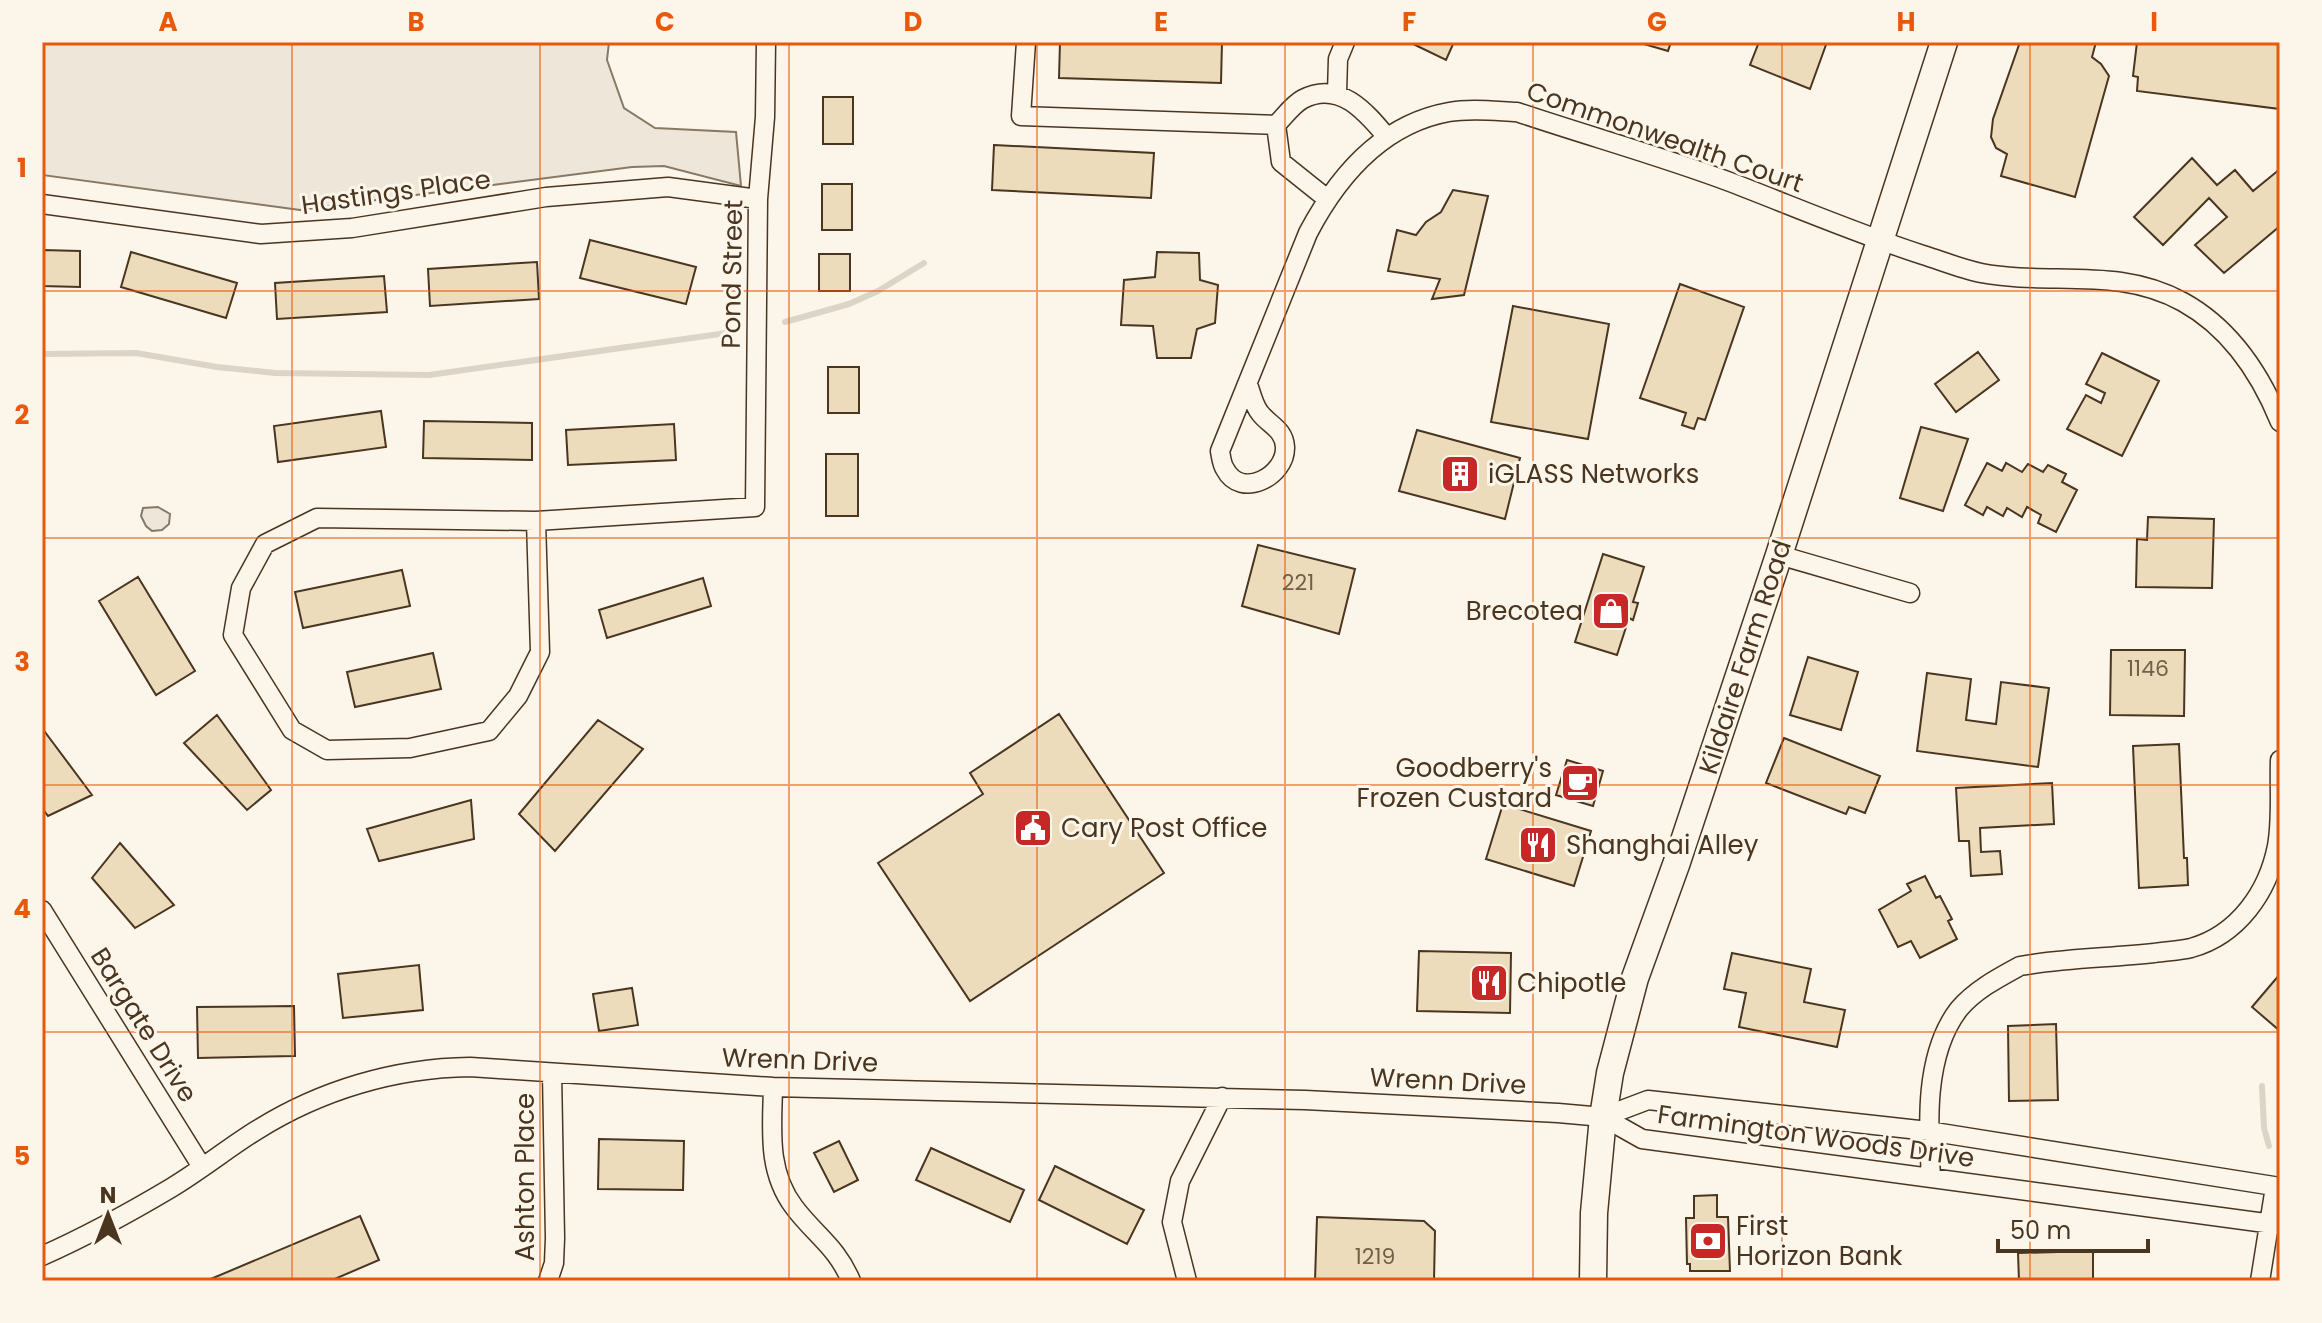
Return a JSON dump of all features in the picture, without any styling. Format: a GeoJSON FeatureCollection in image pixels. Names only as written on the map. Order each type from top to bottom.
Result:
{"type":"FeatureCollection","features":[{"type":"Feature","properties":{"kind":"main road","name":"Kildaire Farm Road"},"geometry":{"type":"LineString","coordinates":[[1593,1281],[1594,1213],[1603,1117],[1610,1073],[1635,978],[1779,555],[1944,42]]}},
{"type":"Feature","properties":{"kind":"street","name":"Pond Street"},"geometry":{"type":"LineString","coordinates":[[536,521],[755,507],[758,199],[765,117],[766,42]]}},
{"type":"Feature","properties":{"kind":"street"},"geometry":{"type":"LineString","coordinates":[[1026,42],[1021,116],[1276,125],[1302,99],[1337,93],[1354,102],[1386,136]]}},
{"type":"Feature","properties":{"kind":"street"},"geometry":{"type":"LineString","coordinates":[[1337,93],[1338,59],[1345,42]]}},
{"type":"Feature","properties":{"kind":"street","name":"Commonwealth Court"},"geometry":{"type":"LineString","coordinates":[[1248,384],[1260,414],[1279,430],[1285,445],[1283,461],[1274,474],[1261,482],[1245,484],[1234,480],[1224,469],[1220,451],[1308,233],[1326,198],[1352,166],[1386,136],[1416,122],[1450,112],[1517,112],[1727,181],[1879,241],[1980,273],[2098,278],[2137,285],[2181,301],[2202,313],[2240,350],[2269,395],[2280,422]]}},
{"type":"Feature","properties":{"kind":"street"},"geometry":{"type":"LineString","coordinates":[[1276,125],[1281,162],[1326,198]]}},
{"type":"Feature","properties":{"kind":"street","name":"Hastings Place"},"geometry":{"type":"LineString","coordinates":[[42,204],[261,234],[352,228],[546,197],[668,187],[758,199]]}},
{"type":"Feature","properties":{"kind":"street"},"geometry":{"type":"LineString","coordinates":[[317,518],[536,521],[540,652],[518,696],[489,731],[410,748],[327,750],[292,730],[233,635],[241,588],[265,544],[317,518]]}},
{"type":"Feature","properties":{"kind":"street"},"geometry":{"type":"LineString","coordinates":[[1779,555],[1910,593]]}},
{"type":"Feature","properties":{"kind":"street"},"geometry":{"type":"LineString","coordinates":[[1931,1178],[1928,1131],[1930,1092],[1948,1028],[1970,998],[1995,979],[2020,966],[2190,948],[2222,933],[2246,912],[2266,883],[2277,847],[2280,760]]}},
{"type":"Feature","properties":{"kind":"street","name":"Bargate Drive"},"geometry":{"type":"LineString","coordinates":[[42,910],[202,1167]]}},
{"type":"Feature","properties":{"kind":"street","name":"Wrenn Drive"},"geometry":{"type":"LineString","coordinates":[[42,1256],[80,1239],[173,1186],[259,1128],[320,1097],[375,1078],[432,1067],[773,1087],[1222,1097],[1603,1117]]}},
{"type":"Feature","properties":{"kind":"street","name":"Ashton Place"},"geometry":{"type":"LineString","coordinates":[[548,1281],[554,1263],[555,1238],[552,1073]]}},
{"type":"Feature","properties":{"kind":"street"},"geometry":{"type":"LineString","coordinates":[[773,1087],[772,1153],[776,1172],[795,1209],[833,1248],[843,1261],[851,1281]]}},
{"type":"Feature","properties":{"kind":"street"},"geometry":{"type":"LineString","coordinates":[[1187,1281],[1172,1222],[1180,1181],[1222,1097]]}},
{"type":"Feature","properties":{"kind":"street","name":"Farmington Woods Drive"},"geometry":{"type":"LineString","coordinates":[[1603,1117],[1648,1100],[1928,1131],[2277,1187]]}},
{"type":"Feature","properties":{"kind":"street","name":"Farmington Woods Drive"},"geometry":{"type":"LineString","coordinates":[[1603,1117],[1642,1139],[2275,1224]]}},
{"type":"Feature","properties":{"kind":"street"},"geometry":{"type":"LineString","coordinates":[[2260,1281],[2275,1224],[2277,1187]]}},
{"type":"Feature","properties":{"kind":"shaded area"},"geometry":{"type":"Polygon","coordinates":[[[42,42],[609,42],[607,60],[624,108],[655,128],[736,132],[741,186],[664,166],[632,167],[300,210],[42,175],[42,42]]]}},
{"type":"Feature","properties":{"kind":"shaded area"},"geometry":{"type":"Polygon","coordinates":[[[158,507],[170,514],[169,524],[162,530],[152,531],[141,516],[143,508],[158,507]]]}},
{"type":"Feature","properties":{"kind":"building"},"geometry":{"type":"Polygon","coordinates":[[[1060,42],[1222,42],[1221,83],[1059,78],[1060,42]]]}},
{"type":"Feature","properties":{"kind":"building"},"geometry":{"type":"Polygon","coordinates":[[[1409,42],[1454,42],[1446,60],[1409,42]]]}},
{"type":"Feature","properties":{"kind":"building"},"geometry":{"type":"Polygon","coordinates":[[[1637,42],[1671,42],[1668,51],[1637,42]]]}},
{"type":"Feature","properties":{"kind":"building"},"geometry":{"type":"Polygon","coordinates":[[[1759,42],[1827,42],[1810,89],[1750,65],[1759,42]]]}},
{"type":"Feature","properties":{"kind":"building"},"geometry":{"type":"Polygon","coordinates":[[[2020,42],[2096,42],[2092,57],[2109,76],[2075,197],[2001,176],[2007,154],[1996,148],[1991,137],[1993,119],[2020,42]]]}},
{"type":"Feature","properties":{"kind":"building"},"geometry":{"type":"Polygon","coordinates":[[[2137,42],[2280,42],[2280,109],[2137,91],[2138,77],[2133,76],[2137,42]]]}},
{"type":"Feature","properties":{"kind":"building"},"geometry":{"type":"Polygon","coordinates":[[[823,97],[853,97],[853,144],[823,144],[823,97]]]}},
{"type":"Feature","properties":{"kind":"building"},"geometry":{"type":"Polygon","coordinates":[[[994,145],[1154,153],[1151,198],[992,190],[994,145]]]}},
{"type":"Feature","properties":{"kind":"building"},"geometry":{"type":"Polygon","coordinates":[[[2192,158],[2217,185],[2235,170],[2253,191],[2280,169],[2280,226],[2224,273],[2195,245],[2227,217],[2209,198],[2163,245],[2134,217],[2192,158]]]}},
{"type":"Feature","properties":{"kind":"building"},"geometry":{"type":"Polygon","coordinates":[[[822,184],[852,184],[852,230],[822,230],[822,184]]]}},
{"type":"Feature","properties":{"kind":"building"},"geometry":{"type":"Polygon","coordinates":[[[1453,190],[1488,196],[1464,295],[1432,299],[1440,279],[1388,271],[1397,230],[1416,235],[1426,222],[1441,212],[1453,190]]]}},
{"type":"Feature","properties":{"kind":"building"},"geometry":{"type":"Polygon","coordinates":[[[590,240],[696,267],[686,304],[580,278],[590,240]]]}},
{"type":"Feature","properties":{"kind":"building"},"geometry":{"type":"Polygon","coordinates":[[[42,250],[80,251],[80,287],[42,286],[42,250]]]}},
{"type":"Feature","properties":{"kind":"building"},"geometry":{"type":"Polygon","coordinates":[[[131,252],[237,283],[226,318],[121,287],[131,252]]]}},
{"type":"Feature","properties":{"kind":"building"},"geometry":{"type":"Polygon","coordinates":[[[1157,252],[1199,253],[1200,280],[1218,285],[1215,323],[1197,329],[1191,358],[1157,358],[1153,326],[1121,325],[1124,280],[1155,277],[1157,252]]]}},
{"type":"Feature","properties":{"kind":"building"},"geometry":{"type":"Polygon","coordinates":[[[819,254],[850,254],[850,291],[819,291],[819,254]]]}},
{"type":"Feature","properties":{"kind":"building"},"geometry":{"type":"Polygon","coordinates":[[[537,262],[539,299],[430,306],[428,269],[537,262]]]}},
{"type":"Feature","properties":{"kind":"building"},"geometry":{"type":"Polygon","coordinates":[[[384,276],[387,312],[277,319],[275,283],[384,276]]]}},
{"type":"Feature","properties":{"kind":"building"},"geometry":{"type":"Polygon","coordinates":[[[1680,284],[1744,307],[1705,420],[1698,418],[1694,429],[1682,425],[1686,413],[1640,398],[1680,284]]]}},
{"type":"Feature","properties":{"kind":"building"},"geometry":{"type":"Polygon","coordinates":[[[1513,306],[1609,324],[1588,439],[1491,422],[1513,306]]]}},
{"type":"Feature","properties":{"kind":"building"},"geometry":{"type":"Polygon","coordinates":[[[1978,352],[1999,380],[1956,412],[1935,384],[1978,352]]]}},
{"type":"Feature","properties":{"kind":"building"},"geometry":{"type":"Polygon","coordinates":[[[2102,353],[2159,381],[2122,456],[2067,429],[2086,395],[2101,403],[2105,393],[2086,384],[2102,353]]]}},
{"type":"Feature","properties":{"kind":"building"},"geometry":{"type":"Polygon","coordinates":[[[828,367],[859,367],[859,413],[828,413],[828,367]]]}},
{"type":"Feature","properties":{"kind":"building"},"geometry":{"type":"Polygon","coordinates":[[[381,411],[386,447],[278,462],[274,426],[381,411]]]}},
{"type":"Feature","properties":{"kind":"building"},"geometry":{"type":"Polygon","coordinates":[[[424,421],[532,423],[532,460],[423,458],[424,421]]]}},
{"type":"Feature","properties":{"kind":"building"},"geometry":{"type":"Polygon","coordinates":[[[674,424],[676,460],[568,465],[566,430],[674,424]]]}},
{"type":"Feature","properties":{"kind":"building"},"geometry":{"type":"Polygon","coordinates":[[[1921,427],[1968,439],[1943,511],[1900,498],[1921,427]]]}},
{"type":"Feature","properties":{"kind":"building","name":"iGLASS Networks"},"geometry":{"type":"Polygon","coordinates":[[[1417,430],[1520,458],[1505,519],[1399,491],[1417,430]]]}},
{"type":"Feature","properties":{"kind":"building"},"geometry":{"type":"Polygon","coordinates":[[[826,454],[858,454],[858,516],[826,516],[826,454]]]}},
{"type":"Feature","properties":{"kind":"building"},"geometry":{"type":"Polygon","coordinates":[[[1987,463],[2002,471],[2006,463],[2022,472],[2028,464],[2043,472],[2048,465],[2066,474],[2062,482],[2077,490],[2056,532],[2038,523],[2041,515],[2027,507],[2022,517],[2007,508],[2003,516],[1987,507],[1983,515],[1965,505],[1987,463]]]}},
{"type":"Feature","properties":{"kind":"building"},"geometry":{"type":"Polygon","coordinates":[[[2148,517],[2214,519],[2212,588],[2136,587],[2137,539],[2147,540],[2148,517]]]}},
{"type":"Feature","properties":{"kind":"building"},"geometry":{"type":"Polygon","coordinates":[[[1258,545],[1355,569],[1339,634],[1242,606],[1258,545]]]}},
{"type":"Feature","properties":{"kind":"building","name":"Brecotea"},"geometry":{"type":"Polygon","coordinates":[[[1603,554],[1644,567],[1633,602],[1638,603],[1633,620],[1629,618],[1617,655],[1575,642],[1603,554]]]}},
{"type":"Feature","properties":{"kind":"building"},"geometry":{"type":"Polygon","coordinates":[[[402,570],[410,606],[303,628],[295,592],[402,570]]]}},
{"type":"Feature","properties":{"kind":"building"},"geometry":{"type":"Polygon","coordinates":[[[138,577],[195,671],[156,695],[99,601],[138,577]]]}},
{"type":"Feature","properties":{"kind":"building"},"geometry":{"type":"Polygon","coordinates":[[[703,578],[711,606],[607,638],[599,610],[703,578]]]}},
{"type":"Feature","properties":{"kind":"building"},"geometry":{"type":"Polygon","coordinates":[[[2111,650],[2185,650],[2184,716],[2110,715],[2111,650]]]}},
{"type":"Feature","properties":{"kind":"building"},"geometry":{"type":"Polygon","coordinates":[[[433,653],[441,689],[355,707],[347,672],[433,653]]]}},
{"type":"Feature","properties":{"kind":"building"},"geometry":{"type":"Polygon","coordinates":[[[1808,657],[1858,672],[1841,730],[1790,715],[1808,657]]]}},
{"type":"Feature","properties":{"kind":"building"},"geometry":{"type":"Polygon","coordinates":[[[1927,673],[1971,679],[1966,720],[1996,724],[2001,682],[2049,688],[2038,767],[1917,751],[1927,673]]]}},
{"type":"Feature","properties":{"kind":"building","name":"Cary Post Office"},"geometry":{"type":"Polygon","coordinates":[[[1059,714],[1164,873],[970,1001],[878,863],[983,794],[970,773],[1059,714]]]}},
{"type":"Feature","properties":{"kind":"building"},"geometry":{"type":"Polygon","coordinates":[[[217,715],[271,790],[247,810],[184,743],[217,715]]]}},
{"type":"Feature","properties":{"kind":"building"},"geometry":{"type":"Polygon","coordinates":[[[598,720],[643,749],[555,851],[519,814],[598,720]]]}},
{"type":"Feature","properties":{"kind":"building"},"geometry":{"type":"Polygon","coordinates":[[[42,728],[92,795],[48,816],[42,808],[42,728]]]}},
{"type":"Feature","properties":{"kind":"building"},"geometry":{"type":"Polygon","coordinates":[[[1784,738],[1880,776],[1865,813],[1849,807],[1846,814],[1766,783],[1784,738]]]}},
{"type":"Feature","properties":{"kind":"building"},"geometry":{"type":"Polygon","coordinates":[[[2179,744],[2188,885],[2139,888],[2133,746],[2179,744]]]}},
{"type":"Feature","properties":{"kind":"building","name":"Goodberry's Frozen Custard"},"geometry":{"type":"Polygon","coordinates":[[[1567,760],[1603,771],[1593,806],[1556,795],[1567,760]]]}},
{"type":"Feature","properties":{"kind":"building"},"geometry":{"type":"Polygon","coordinates":[[[2052,783],[2054,824],[1980,828],[1981,852],[2000,851],[2002,874],[1971,876],[1969,841],[1959,841],[1956,788],[2052,783]]]}},
{"type":"Feature","properties":{"kind":"building"},"geometry":{"type":"Polygon","coordinates":[[[471,800],[474,839],[379,861],[367,829],[471,800]]]}},
{"type":"Feature","properties":{"kind":"building","name":"Shanghai Alley"},"geometry":{"type":"Polygon","coordinates":[[[1503,804],[1591,831],[1574,886],[1486,859],[1503,804]]]}},
{"type":"Feature","properties":{"kind":"building"},"geometry":{"type":"Polygon","coordinates":[[[120,843],[174,905],[135,928],[92,878],[120,843]]]}},
{"type":"Feature","properties":{"kind":"building"},"geometry":{"type":"Polygon","coordinates":[[[1925,876],[1952,919],[1948,921],[1957,939],[1920,958],[1911,941],[1898,947],[1879,910],[1911,891],[1907,884],[1925,876]]]}},
{"type":"Feature","properties":{"kind":"building"},"geometry":{"type":"Polygon","coordinates":[[[1419,951],[1511,953],[1510,1013],[1417,1011],[1419,951]]]}},
{"type":"Feature","properties":{"kind":"building"},"geometry":{"type":"Polygon","coordinates":[[[1732,953],[1811,969],[1804,1002],[1845,1010],[1837,1047],[1739,1027],[1746,993],[1724,989],[1732,953]]]}},
{"type":"Feature","properties":{"kind":"building"},"geometry":{"type":"Polygon","coordinates":[[[419,965],[423,1010],[343,1018],[338,974],[419,965]]]}},
{"type":"Feature","properties":{"kind":"building"},"geometry":{"type":"Polygon","coordinates":[[[2280,974],[2280,1031],[2252,1007],[2280,974]]]}},
{"type":"Feature","properties":{"kind":"building"},"geometry":{"type":"Polygon","coordinates":[[[632,988],[638,1025],[599,1031],[593,994],[632,988]]]}},
{"type":"Feature","properties":{"kind":"building"},"geometry":{"type":"Polygon","coordinates":[[[294,1006],[295,1056],[198,1058],[197,1007],[294,1006]]]}},
{"type":"Feature","properties":{"kind":"building"},"geometry":{"type":"Polygon","coordinates":[[[2056,1024],[2058,1100],[2009,1101],[2008,1026],[2056,1024]]]}},
{"type":"Feature","properties":{"kind":"building"},"geometry":{"type":"Polygon","coordinates":[[[599,1139],[684,1141],[683,1190],[598,1189],[599,1139]]]}},
{"type":"Feature","properties":{"kind":"building"},"geometry":{"type":"Polygon","coordinates":[[[839,1141],[858,1180],[834,1192],[814,1153],[839,1141]]]}},
{"type":"Feature","properties":{"kind":"building"},"geometry":{"type":"Polygon","coordinates":[[[931,1148],[1024,1190],[1010,1222],[916,1180],[931,1148]]]}},
{"type":"Feature","properties":{"kind":"building"},"geometry":{"type":"Polygon","coordinates":[[[1055,1166],[1144,1210],[1127,1244],[1039,1200],[1055,1166]]]}},
{"type":"Feature","properties":{"kind":"building","name":"First Horizon Bank"},"geometry":{"type":"Polygon","coordinates":[[[1717,1195],[1717,1217],[1728,1217],[1730,1271],[1690,1271],[1690,1264],[1687,1264],[1686,1218],[1694,1218],[1694,1196],[1717,1195]]]}},
{"type":"Feature","properties":{"kind":"building"},"geometry":{"type":"Polygon","coordinates":[[[360,1216],[379,1260],[330,1281],[206,1281],[360,1216]]]}},
{"type":"Feature","properties":{"kind":"building"},"geometry":{"type":"Polygon","coordinates":[[[1317,1217],[1424,1221],[1435,1231],[1434,1281],[1315,1281],[1317,1217]]]}},
{"type":"Feature","properties":{"kind":"building"},"geometry":{"type":"Polygon","coordinates":[[[2093,1251],[2093,1281],[2019,1281],[2018,1253],[2093,1251]]]}},
{"type":"Feature","properties":{"kind":"waterway"},"geometry":{"type":"LineString","coordinates":[[785,322],[849,304],[878,291],[924,263]]}},
{"type":"Feature","properties":{"kind":"waterway"},"geometry":{"type":"LineString","coordinates":[[42,354],[136,353],[275,373],[429,375],[727,333]]}},
{"type":"Feature","properties":{"kind":"waterway"},"geometry":{"type":"LineString","coordinates":[[2262,1086],[2264,1128],[2269,1146]]}},
{"type":"Feature","properties":{"kind":"place","name":"iGLASS Networks"},"geometry":{"type":"Point","coordinates":[1460,474]}},
{"type":"Feature","properties":{"kind":"place","name":"Brecotea"},"geometry":{"type":"Point","coordinates":[1611,611]}},
{"type":"Feature","properties":{"kind":"place","name":"Goodberry's Frozen Custard"},"geometry":{"type":"Point","coordinates":[1580,783]}},
{"type":"Feature","properties":{"kind":"place","name":"Cary Post Office"},"geometry":{"type":"Point","coordinates":[1033,828]}},
{"type":"Feature","properties":{"kind":"place","name":"Shanghai Alley"},"geometry":{"type":"Point","coordinates":[1538,845]}},
{"type":"Feature","properties":{"kind":"place","name":"Chipotle"},"geometry":{"type":"Point","coordinates":[1489,983]}},
{"type":"Feature","properties":{"kind":"place","name":"First Horizon Bank"},"geometry":{"type":"Point","coordinates":[1708,1241]}}]}
